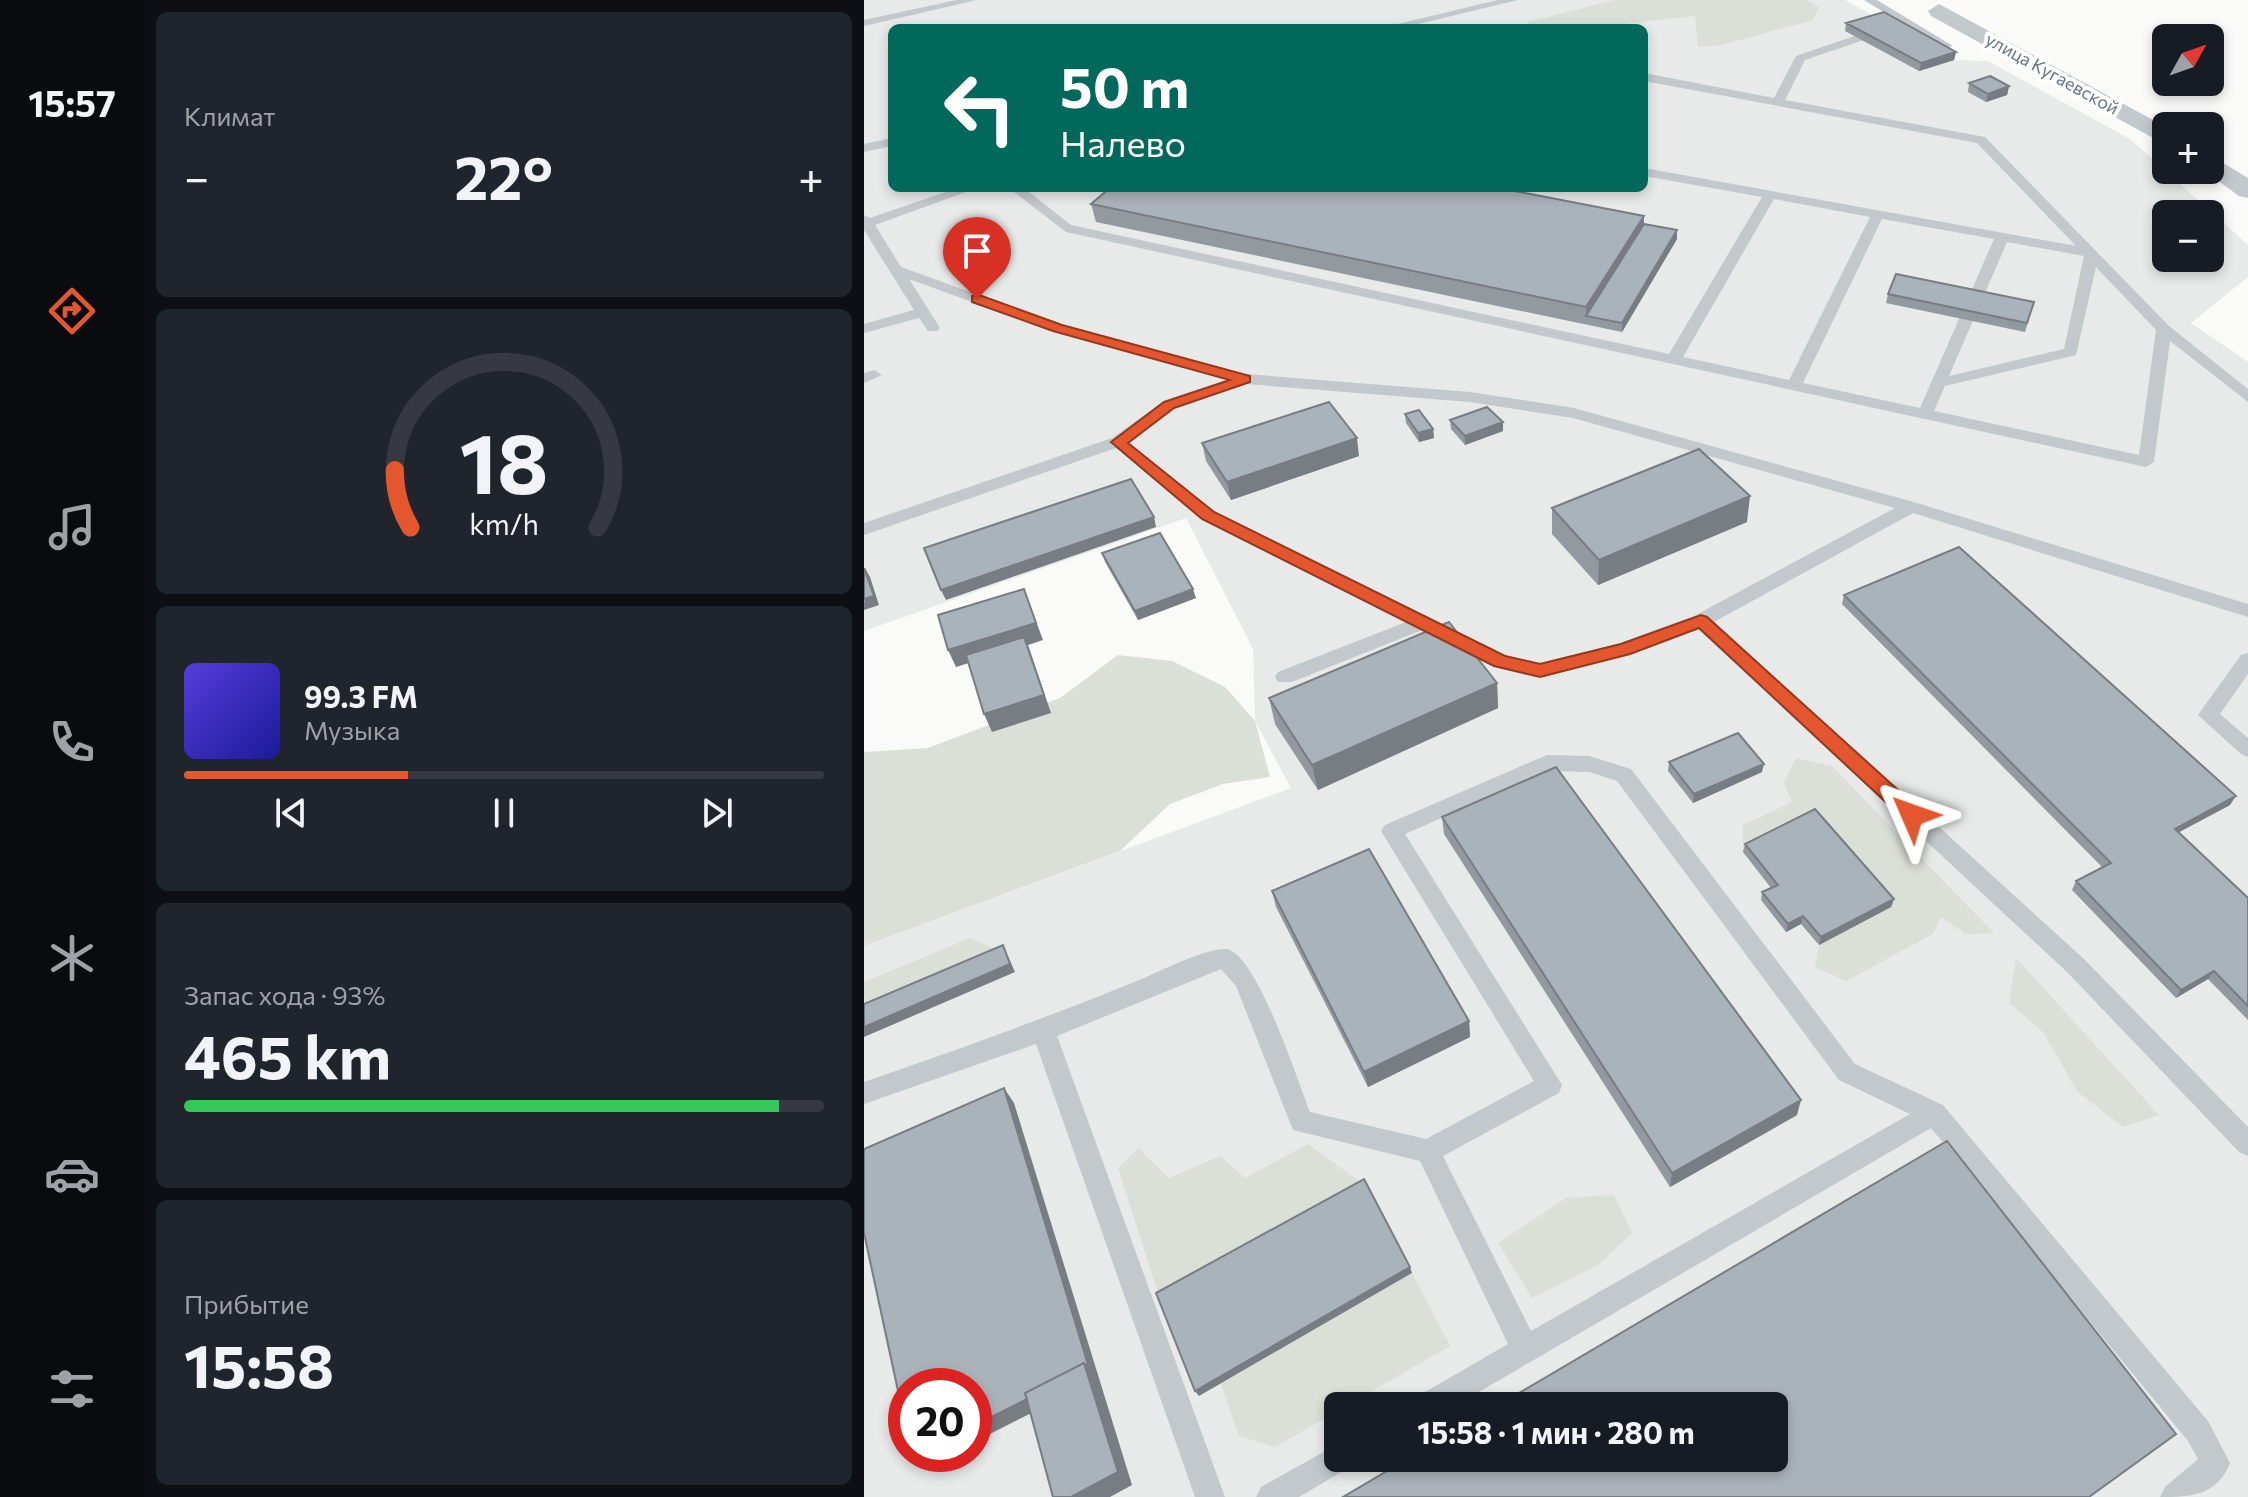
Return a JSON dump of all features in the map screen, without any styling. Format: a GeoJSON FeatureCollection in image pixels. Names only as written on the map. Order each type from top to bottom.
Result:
{"type":"FeatureCollection","features":[{"type":"Feature","properties":{"kind":"street"},"geometry":{"type":"LineString","coordinates":[[1907,22],[1971,0]]}},
{"type":"Feature","properties":{"kind":"street","name":"улица Кугаевской"},"geometry":{"type":"LineString","coordinates":[[1939,11],[2152,129]]}},
{"type":"Feature","properties":{"kind":"street"},"geometry":{"type":"LineString","coordinates":[[2224,173],[2248,190]]}},
{"type":"Feature","properties":{"kind":"lane"},"geometry":{"type":"LineString","coordinates":[[864,23],[972,0]]}},
{"type":"Feature","properties":{"kind":"lane"},"geometry":{"type":"LineString","coordinates":[[1405,24],[1513,0]]}},
{"type":"Feature","properties":{"kind":"lane"},"geometry":{"type":"LineString","coordinates":[[1869,0],[1947,46]]}},
{"type":"Feature","properties":{"kind":"lane"},"geometry":{"type":"LineString","coordinates":[[1778,102],[1800,58],[1907,22]]}},
{"type":"Feature","properties":{"kind":"lane"},"geometry":{"type":"LineString","coordinates":[[1648,78],[1981,140],[2164,329],[2248,397]]}},
{"type":"Feature","properties":{"kind":"lane"},"geometry":{"type":"LineString","coordinates":[[864,148],[888,143]]}},
{"type":"Feature","properties":{"kind":"lane"},"geometry":{"type":"LineString","coordinates":[[1648,173],[2092,253]]}},
{"type":"Feature","properties":{"kind":"lane"},"geometry":{"type":"LineString","coordinates":[[933,328],[866,221],[957,192]]}},
{"type":"Feature","properties":{"kind":"lane"},"geometry":{"type":"LineString","coordinates":[[1021,192],[1066,228],[2146,462],[2164,329]]}},
{"type":"Feature","properties":{"kind":"lane"},"geometry":{"type":"LineString","coordinates":[[1674,359],[1770,195]]}},
{"type":"Feature","properties":{"kind":"lane"},"geometry":{"type":"LineString","coordinates":[[1794,385],[1878,214]]}},
{"type":"Feature","properties":{"kind":"lane"},"geometry":{"type":"LineString","coordinates":[[1925,414],[2002,237]]}},
{"type":"Feature","properties":{"kind":"lane"},"geometry":{"type":"LineString","coordinates":[[1938,383],[2071,352],[2092,253]]}},
{"type":"Feature","properties":{"kind":"lane"},"geometry":{"type":"LineString","coordinates":[[897,270],[1057,328],[1245,379],[1470,397],[1574,413],[1911,507],[2248,611]]}},
{"type":"Feature","properties":{"kind":"lane"},"geometry":{"type":"LineString","coordinates":[[864,329],[923,312]]}},
{"type":"Feature","properties":{"kind":"lane"},"geometry":{"type":"LineString","coordinates":[[864,529],[1118,442],[1169,405],[1245,379]]}},
{"type":"Feature","properties":{"kind":"lane"},"geometry":{"type":"LineString","coordinates":[[1118,442],[1208,516],[1500,661],[1540,670],[1624,649],[1701,621],[1911,507]]}},
{"type":"Feature","properties":{"kind":"lane"},"geometry":{"type":"LineString","coordinates":[[1701,621],[2076,966],[2248,1144]]}},
{"type":"Feature","properties":{"kind":"lane"},"geometry":{"type":"LineString","coordinates":[[1285,677],[1423,623]]}},
{"type":"Feature","properties":{"kind":"lane"},"geometry":{"type":"LineString","coordinates":[[2248,660],[2208,715],[2248,749]]}},
{"type":"Feature","properties":{"kind":"lane"},"geometry":{"type":"LineString","coordinates":[[864,1093],[1043,1031],[1197,966],[1225,958],[1245,980],[1302,1122],[1428,1151],[1550,1085],[1392,831],[1547,763],[1589,764],[1624,775],[1847,1072],[1934,1113],[2198,1431],[2216,1463],[2175,1497]]}},
{"type":"Feature","properties":{"kind":"lane"},"geometry":{"type":"LineString","coordinates":[[1043,1031],[1210,1497]]}},
{"type":"Feature","properties":{"kind":"lane"},"geometry":{"type":"LineString","coordinates":[[1452,1392],[1934,1113]]}},
{"type":"Feature","properties":{"kind":"lane"},"geometry":{"type":"LineString","coordinates":[[1428,1151],[1525,1349]]}},
{"type":"Feature","properties":{"kind":"lane"},"geometry":{"type":"LineString","coordinates":[[1271,1497],[1324,1466]]}},
{"type":"Feature","properties":{"kind":"shaded area"},"geometry":{"type":"Polygon","coordinates":[[[864,0],[1845,0],[1954,60],[1988,61],[2130,139],[2152,159],[2152,184],[2180,184],[2198,200],[2152,200],[2152,272],[2224,272],[2224,223],[2248,245],[2248,277],[2191,323],[2248,362],[2248,1497],[864,1497],[864,946],[1291,788],[1255,721],[1253,649],[1186,518],[864,631],[864,0]]]}},
{"type":"Feature","properties":{"kind":"shaded area"},"geometry":{"type":"Polygon","coordinates":[[[1614,0],[1806,0],[1819,7],[1813,20],[1722,45],[1698,47],[1695,16],[1622,24],[1528,22],[1614,0]]]}},
{"type":"Feature","properties":{"kind":"shaded area"},"geometry":{"type":"Polygon","coordinates":[[[1118,655],[1172,661],[1225,687],[1255,721],[1270,777],[1223,784],[1170,804],[1120,851],[864,946],[864,752],[928,748],[1060,698],[1118,655]]]}},
{"type":"Feature","properties":{"kind":"shaded area"},"geometry":{"type":"Polygon","coordinates":[[[1796,758],[1832,766],[1994,933],[1966,934],[1941,917],[1933,934],[1846,981],[1815,967],[1819,945],[1890,908],[1743,852],[1743,825],[1792,802],[1784,783],[1796,758]]]}},
{"type":"Feature","properties":{"kind":"shaded area"},"geometry":{"type":"Polygon","coordinates":[[[970,938],[1007,954],[864,1014],[864,982],[970,938]]]}},
{"type":"Feature","properties":{"kind":"shaded area"},"geometry":{"type":"Polygon","coordinates":[[[2016,958],[2159,1115],[2123,1127],[2078,1092],[2043,1032],[2009,1003],[2016,958]]]}},
{"type":"Feature","properties":{"kind":"shaded area"},"geometry":{"type":"Polygon","coordinates":[[[1308,1144],[1366,1186],[1160,1299],[1118,1168],[1138,1148],[1169,1178],[1220,1156],[1245,1178],[1308,1144]]]}},
{"type":"Feature","properties":{"kind":"shaded area"},"geometry":{"type":"Polygon","coordinates":[[[1614,1195],[1632,1233],[1598,1265],[1532,1298],[1498,1243],[1566,1198],[1614,1195]]]}},
{"type":"Feature","properties":{"kind":"shaded area"},"geometry":{"type":"Polygon","coordinates":[[[1412,1273],[1450,1346],[1370,1392],[1324,1392],[1324,1419],[1275,1447],[1239,1436],[1221,1384],[1412,1273]]]}},
{"type":"Feature","properties":{"kind":"building"},"geometry":{"type":"Polygon","coordinates":[[[1884,12],[1956,52],[1921,63],[1846,23],[1884,12]]]}},
{"type":"Feature","properties":{"kind":"building"},"geometry":{"type":"Polygon","coordinates":[[[1990,76],[2009,86],[1988,94],[1969,83],[1990,76]]]}},
{"type":"Feature","properties":{"kind":"building"},"geometry":{"type":"Polygon","coordinates":[[[1105,192],[1520,192],[1644,216],[1586,307],[1091,204],[1105,192]]]}},
{"type":"Feature","properties":{"kind":"building"},"geometry":{"type":"Polygon","coordinates":[[[1644,224],[1677,230],[1622,323],[1586,316],[1644,224]]]}},
{"type":"Feature","properties":{"kind":"building"},"geometry":{"type":"Polygon","coordinates":[[[1896,274],[2034,302],[2027,323],[1888,294],[1896,274]]]}},
{"type":"Feature","properties":{"kind":"building"},"geometry":{"type":"Polygon","coordinates":[[[1329,402],[1357,438],[1227,482],[1202,443],[1329,402]]]}},
{"type":"Feature","properties":{"kind":"building"},"geometry":{"type":"Polygon","coordinates":[[[1487,407],[1503,422],[1465,436],[1450,420],[1487,407]]]}},
{"type":"Feature","properties":{"kind":"building"},"geometry":{"type":"Polygon","coordinates":[[[1419,410],[1433,429],[1418,433],[1405,414],[1419,410]]]}},
{"type":"Feature","properties":{"kind":"building"},"geometry":{"type":"Polygon","coordinates":[[[1699,449],[1750,496],[1599,560],[1552,508],[1699,449]]]}},
{"type":"Feature","properties":{"kind":"building"},"geometry":{"type":"Polygon","coordinates":[[[1131,479],[1154,517],[941,590],[924,548],[1131,479]]]}},
{"type":"Feature","properties":{"kind":"building"},"geometry":{"type":"Polygon","coordinates":[[[1160,533],[1193,589],[1135,611],[1102,553],[1160,533]]]}},
{"type":"Feature","properties":{"kind":"building"},"geometry":{"type":"Polygon","coordinates":[[[1959,547],[2236,796],[2175,829],[2248,898],[2248,1006],[2214,971],[2181,990],[2076,881],[2111,863],[1844,595],[1959,547]]]}},
{"type":"Feature","properties":{"kind":"building"},"geometry":{"type":"Polygon","coordinates":[[[864,568],[874,596],[864,599],[864,568]]]}},
{"type":"Feature","properties":{"kind":"building"},"geometry":{"type":"Polygon","coordinates":[[[1024,589],[1036,623],[948,650],[938,615],[1024,589]]]}},
{"type":"Feature","properties":{"kind":"building"},"geometry":{"type":"Polygon","coordinates":[[[1449,622],[1497,683],[1312,765],[1269,698],[1449,622]]]}},
{"type":"Feature","properties":{"kind":"building"},"geometry":{"type":"Polygon","coordinates":[[[1024,637],[1044,695],[984,714],[966,655],[1024,637]]]}},
{"type":"Feature","properties":{"kind":"building"},"geometry":{"type":"Polygon","coordinates":[[[1738,733],[1764,764],[1694,794],[1669,762],[1738,733]]]}},
{"type":"Feature","properties":{"kind":"building"},"geometry":{"type":"Polygon","coordinates":[[[1556,767],[1801,1100],[1672,1173],[1442,817],[1556,767]]]}},
{"type":"Feature","properties":{"kind":"building"},"geometry":{"type":"Polygon","coordinates":[[[1815,809],[1894,899],[1821,937],[1803,916],[1788,924],[1762,892],[1778,885],[1745,844],[1815,809]]]}},
{"type":"Feature","properties":{"kind":"building"},"geometry":{"type":"Polygon","coordinates":[[[1369,849],[1469,1021],[1364,1072],[1272,891],[1369,849]]]}},
{"type":"Feature","properties":{"kind":"building"},"geometry":{"type":"Polygon","coordinates":[[[1003,945],[1010,964],[864,1027],[864,1004],[1003,945]]]}},
{"type":"Feature","properties":{"kind":"building"},"geometry":{"type":"Polygon","coordinates":[[[1004,1088],[1089,1368],[1084,1363],[1025,1393],[1027,1399],[992,1417],[992,1368],[893,1368],[864,1233],[864,1149],[1004,1088]]]}},
{"type":"Feature","properties":{"kind":"building"},"geometry":{"type":"Polygon","coordinates":[[[1947,1141],[2176,1434],[2089,1497],[1343,1497],[1385,1472],[1788,1472],[1788,1392],[1521,1392],[1947,1141]]]}},
{"type":"Feature","properties":{"kind":"building"},"geometry":{"type":"Polygon","coordinates":[[[1364,1179],[1410,1267],[1195,1391],[1156,1293],[1364,1179]]]}},
{"type":"Feature","properties":{"kind":"building"},"geometry":{"type":"Polygon","coordinates":[[[1084,1363],[1118,1472],[1071,1497],[1053,1497],[1025,1393],[1084,1363]]]}},
{"type":"Feature","properties":{"kind":"route"},"geometry":{"type":"LineString","coordinates":[[977,299],[1057,328],[1245,379],[1169,405],[1118,442],[1208,516],[1500,661],[1540,670],[1624,649],[1701,621],[1912,815]]}}]}
